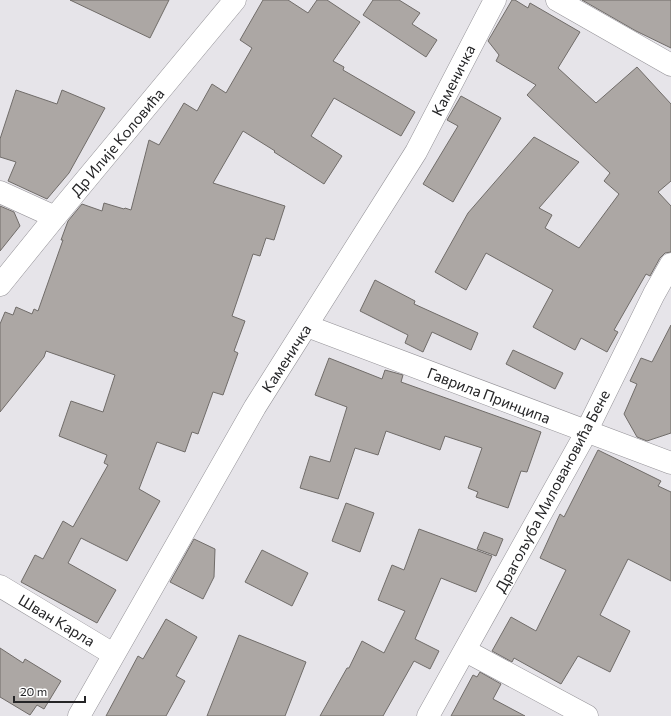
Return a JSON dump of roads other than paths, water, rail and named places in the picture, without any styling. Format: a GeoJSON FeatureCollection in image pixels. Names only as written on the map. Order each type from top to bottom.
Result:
{"type":"FeatureCollection","features":[{"type":"Feature","properties":{"kind":"street","name":"Др Илије Коловића"},"geometry":{"type":"LineString","coordinates":[[0,285],[235,0]]}},
{"type":"Feature","properties":{"kind":"street","name":"Каменичка"},"geometry":{"type":"LineString","coordinates":[[78,716],[255,407],[416,152],[495,0]]}},
{"type":"Feature","properties":{"kind":"street"},"geometry":{"type":"LineString","coordinates":[[557,0],[671,65]]}},
{"type":"Feature","properties":{"kind":"street"},"geometry":{"type":"LineString","coordinates":[[0,192],[55,217]]}},
{"type":"Feature","properties":{"kind":"street","name":"Драгољуба Миловановића Бене"},"geometry":{"type":"LineString","coordinates":[[428,716],[466,651],[587,432],[654,294],[671,264]]}},
{"type":"Feature","properties":{"kind":"street","name":"Гаврила Принципа"},"geometry":{"type":"LineString","coordinates":[[307,326],[671,463]]}},
{"type":"Feature","properties":{"kind":"street","name":"Шван Карла"},"geometry":{"type":"LineString","coordinates":[[0,586],[113,654]]}},
{"type":"Feature","properties":{"kind":"street"},"geometry":{"type":"LineString","coordinates":[[466,651],[587,716]]}}]}
